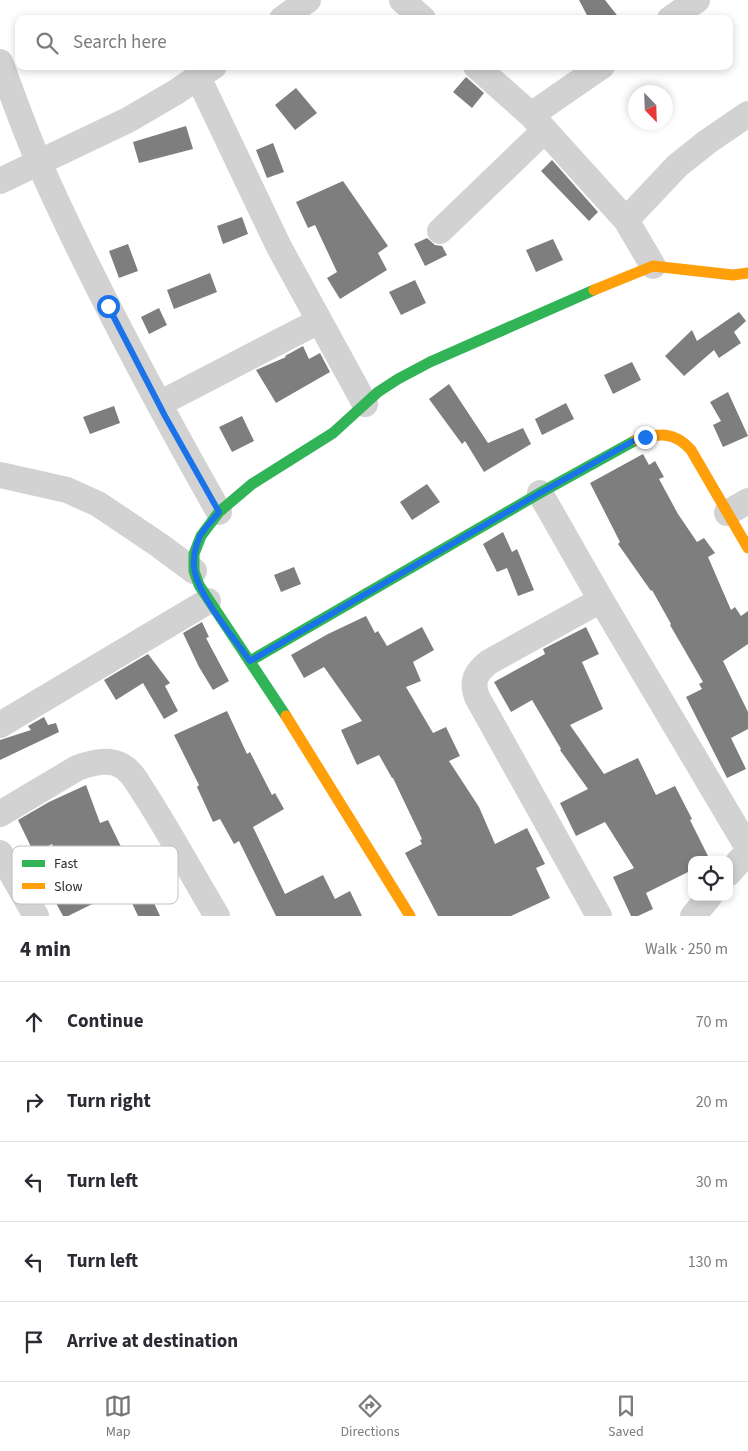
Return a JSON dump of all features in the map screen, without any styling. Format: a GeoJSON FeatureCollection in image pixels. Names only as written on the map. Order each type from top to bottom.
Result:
{"type":"FeatureCollection","features":[{"type":"Feature","properties":{"kind":"street"},"geometry":{"type":"LineString","coordinates":[[287,15],[308,0]]}},
{"type":"Feature","properties":{"kind":"street"},"geometry":{"type":"LineString","coordinates":[[402,0],[419,15]]}},
{"type":"Feature","properties":{"kind":"street"},"geometry":{"type":"LineString","coordinates":[[676,15],[697,0]]}},
{"type":"Feature","properties":{"kind":"street"},"geometry":{"type":"LineString","coordinates":[[0,62],[40,164],[81,251],[158,404],[219,512]]}},
{"type":"Feature","properties":{"kind":"street"},"geometry":{"type":"LineString","coordinates":[[480,70],[538,123],[626,220],[654,266]]}},
{"type":"Feature","properties":{"kind":"street"},"geometry":{"type":"LineString","coordinates":[[440,231],[538,123],[598,70]]}},
{"type":"Feature","properties":{"kind":"street"},"geometry":{"type":"LineString","coordinates":[[0,181],[40,164],[128,120],[206,72],[264,217],[365,404]]}},
{"type":"Feature","properties":{"kind":"street"},"geometry":{"type":"LineString","coordinates":[[626,220],[677,166],[707,142],[748,114]]}},
{"type":"Feature","properties":{"kind":"street"},"geometry":{"type":"LineString","coordinates":[[410,916],[310,753],[199,585],[194,572],[194,554],[200,536],[219,512],[252,484],[333,433],[378,392],[430,362],[618,279],[654,266],[733,275],[748,273]]}},
{"type":"Feature","properties":{"kind":"street"},"geometry":{"type":"LineString","coordinates":[[158,404],[319,321]]}},
{"type":"Feature","properties":{"kind":"street"},"geometry":{"type":"LineString","coordinates":[[250,661],[635,440],[657,435],[676,437],[685,442],[738,507],[748,548]]}},
{"type":"Feature","properties":{"kind":"street"},"geometry":{"type":"LineString","coordinates":[[0,476],[67,490],[98,504],[159,545],[194,572]]}},
{"type":"Feature","properties":{"kind":"street"},"geometry":{"type":"LineString","coordinates":[[540,493],[748,849],[733,868]]}},
{"type":"Feature","properties":{"kind":"street"},"geometry":{"type":"LineString","coordinates":[[599,916],[477,697],[474,683],[476,675],[489,662],[601,600]]}},
{"type":"Feature","properties":{"kind":"street"},"geometry":{"type":"LineString","coordinates":[[0,725],[208,601]]}},
{"type":"Feature","properties":{"kind":"street"},"geometry":{"type":"LineString","coordinates":[[0,814],[78,768],[100,762],[121,766],[130,772],[176,846]]}},
{"type":"Feature","properties":{"kind":"street"},"geometry":{"type":"LineString","coordinates":[[178,850],[217,916]]}},
{"type":"Feature","properties":{"kind":"street"},"geometry":{"type":"LineString","coordinates":[[0,853],[12,874]]}},
{"type":"Feature","properties":{"kind":"street"},"geometry":{"type":"LineString","coordinates":[[693,916],[706,901]]}},
{"type":"Feature","properties":{"kind":"street"},"geometry":{"type":"LineString","coordinates":[[29,904],[36,916]]}},
{"type":"Feature","properties":{"kind":"building"},"geometry":{"type":"Polygon","coordinates":[[[579,0],[605,0],[617,15],[587,15],[579,0]]]}},
{"type":"Feature","properties":{"kind":"building"},"geometry":{"type":"Polygon","coordinates":[[[466,77],[484,93],[472,108],[453,92],[466,77]]]}},
{"type":"Feature","properties":{"kind":"building"},"geometry":{"type":"Polygon","coordinates":[[[296,88],[317,113],[295,130],[275,105],[296,88]]]}},
{"type":"Feature","properties":{"kind":"building"},"geometry":{"type":"Polygon","coordinates":[[[186,126],[193,149],[139,163],[133,142],[186,126]]]}},
{"type":"Feature","properties":{"kind":"building"},"geometry":{"type":"Polygon","coordinates":[[[273,143],[284,172],[267,178],[256,150],[273,143]]]}},
{"type":"Feature","properties":{"kind":"building"},"geometry":{"type":"Polygon","coordinates":[[[552,160],[598,212],[589,221],[541,171],[552,160]]]}},
{"type":"Feature","properties":{"kind":"building"},"geometry":{"type":"Polygon","coordinates":[[[343,181],[388,246],[378,253],[387,270],[340,299],[327,278],[337,272],[315,225],[308,228],[296,202],[343,181]]]}},
{"type":"Feature","properties":{"kind":"building"},"geometry":{"type":"Polygon","coordinates":[[[242,217],[248,234],[223,244],[217,226],[242,217]]]}},
{"type":"Feature","properties":{"kind":"building"},"geometry":{"type":"Polygon","coordinates":[[[427,238],[435,245],[442,246],[447,255],[425,266],[414,244],[427,238]]]}},
{"type":"Feature","properties":{"kind":"building"},"geometry":{"type":"Polygon","coordinates":[[[553,239],[563,260],[536,272],[526,250],[553,239]]]}},
{"type":"Feature","properties":{"kind":"building"},"geometry":{"type":"Polygon","coordinates":[[[128,244],[138,271],[119,278],[109,251],[128,244]]]}},
{"type":"Feature","properties":{"kind":"building"},"geometry":{"type":"Polygon","coordinates":[[[210,273],[217,292],[174,309],[167,290],[210,273]]]}},
{"type":"Feature","properties":{"kind":"building"},"geometry":{"type":"Polygon","coordinates":[[[415,280],[426,303],[401,315],[389,292],[415,280]]]}},
{"type":"Feature","properties":{"kind":"building"},"geometry":{"type":"Polygon","coordinates":[[[159,308],[167,325],[149,334],[141,317],[159,308]]]}},
{"type":"Feature","properties":{"kind":"building"},"geometry":{"type":"Polygon","coordinates":[[[739,312],[746,321],[734,332],[741,343],[719,358],[714,350],[684,376],[665,356],[692,330],[697,341],[739,312]]]}},
{"type":"Feature","properties":{"kind":"building"},"geometry":{"type":"Polygon","coordinates":[[[303,346],[309,359],[320,353],[330,372],[276,403],[256,370],[286,357],[303,346]]]}},
{"type":"Feature","properties":{"kind":"building"},"geometry":{"type":"Polygon","coordinates":[[[632,362],[641,380],[613,394],[604,375],[632,362]]]}},
{"type":"Feature","properties":{"kind":"building"},"geometry":{"type":"Polygon","coordinates":[[[449,384],[488,443],[523,428],[531,444],[484,472],[465,441],[462,444],[429,399],[449,384]]]}},
{"type":"Feature","properties":{"kind":"building"},"geometry":{"type":"Polygon","coordinates":[[[728,392],[748,436],[723,447],[713,425],[721,421],[710,402],[728,392]]]}},
{"type":"Feature","properties":{"kind":"building"},"geometry":{"type":"Polygon","coordinates":[[[566,403],[574,419],[542,435],[535,419],[566,403]]]}},
{"type":"Feature","properties":{"kind":"building"},"geometry":{"type":"Polygon","coordinates":[[[114,406],[120,423],[90,434],[83,417],[114,406]]]}},
{"type":"Feature","properties":{"kind":"building"},"geometry":{"type":"Polygon","coordinates":[[[242,416],[254,441],[232,452],[219,427],[242,416]]]}},
{"type":"Feature","properties":{"kind":"building"},"geometry":{"type":"Polygon","coordinates":[[[643,454],[649,465],[655,461],[664,477],[659,479],[678,514],[697,542],[704,538],[715,553],[708,557],[731,610],[735,607],[741,616],[748,611],[748,644],[723,661],[748,712],[748,729],[731,738],[746,769],[727,778],[686,697],[702,689],[699,684],[703,682],[652,590],[618,544],[620,542],[590,483],[643,454]]]}},
{"type":"Feature","properties":{"kind":"building"},"geometry":{"type":"Polygon","coordinates":[[[427,484],[440,502],[412,520],[400,502],[427,484]]]}},
{"type":"Feature","properties":{"kind":"building"},"geometry":{"type":"Polygon","coordinates":[[[503,532],[512,552],[517,549],[534,590],[518,596],[507,568],[497,572],[483,544],[503,532]]]}},
{"type":"Feature","properties":{"kind":"building"},"geometry":{"type":"Polygon","coordinates":[[[294,567],[301,584],[281,592],[274,575],[294,567]]]}},
{"type":"Feature","properties":{"kind":"building"},"geometry":{"type":"Polygon","coordinates":[[[366,616],[375,633],[378,631],[387,646],[422,627],[434,650],[413,662],[421,681],[406,687],[433,733],[446,727],[460,756],[449,761],[479,807],[495,844],[527,828],[545,864],[536,868],[550,898],[511,916],[438,916],[405,853],[422,844],[420,840],[422,839],[393,778],[379,755],[357,765],[341,730],[362,721],[324,667],[304,678],[291,655],[328,634],[366,616]]]}},
{"type":"Feature","properties":{"kind":"building"},"geometry":{"type":"Polygon","coordinates":[[[202,622],[209,637],[206,638],[229,681],[213,690],[199,667],[183,633],[202,622]]]}},
{"type":"Feature","properties":{"kind":"building"},"geometry":{"type":"Polygon","coordinates":[[[586,627],[599,654],[582,662],[603,709],[570,725],[604,774],[638,758],[656,795],[675,786],[708,856],[688,856],[688,872],[646,893],[653,909],[638,916],[631,916],[613,877],[634,868],[605,822],[576,836],[560,803],[588,789],[560,750],[532,700],[511,712],[494,682],[545,654],[543,649],[586,627]]]}},
{"type":"Feature","properties":{"kind":"building"},"geometry":{"type":"Polygon","coordinates":[[[148,654],[170,683],[165,686],[178,711],[164,719],[143,683],[116,700],[104,680],[148,654]]]}},
{"type":"Feature","properties":{"kind":"building"},"geometry":{"type":"Polygon","coordinates":[[[227,711],[247,754],[250,752],[272,795],[275,793],[284,809],[253,827],[285,894],[323,875],[335,899],[350,891],[362,916],[276,916],[239,841],[234,844],[220,819],[213,822],[197,787],[199,785],[174,735],[227,711]]]}},
{"type":"Feature","properties":{"kind":"building"},"geometry":{"type":"Polygon","coordinates":[[[44,717],[48,725],[56,723],[59,732],[0,760],[0,740],[31,730],[28,726],[44,717]]]}},
{"type":"Feature","properties":{"kind":"building"},"geometry":{"type":"Polygon","coordinates":[[[86,785],[100,823],[108,820],[121,846],[53,846],[52,844],[48,846],[31,846],[18,820],[49,802],[86,785]]]}},
{"type":"Feature","properties":{"kind":"building"},"geometry":{"type":"Polygon","coordinates":[[[57,904],[92,904],[68,916],[63,916],[57,904]]]}},
{"type":"Feature","properties":{"kind":"building"},"geometry":{"type":"Polygon","coordinates":[[[132,904],[154,904],[160,916],[138,916],[132,904]]]}},
{"type":"Feature","properties":{"kind":"traffic: fast"},"geometry":{"type":"LineString","coordinates":[[286,716],[199,585],[194,571],[194,554],[201,536],[219,512],[252,484],[333,433],[378,392],[398,379],[430,362],[594,290]]}},
{"type":"Feature","properties":{"kind":"traffic: fast"},"geometry":{"type":"LineString","coordinates":[[250,661],[540,493],[636,440]]}},
{"type":"Feature","properties":{"kind":"traffic: slow"},"geometry":{"type":"LineString","coordinates":[[594,290],[653,266],[733,275],[748,273]]}},
{"type":"Feature","properties":{"kind":"traffic: slow"},"geometry":{"type":"LineString","coordinates":[[636,440],[666,435],[678,439],[685,444],[691,450],[748,548]]}},
{"type":"Feature","properties":{"kind":"traffic: slow"},"geometry":{"type":"LineString","coordinates":[[286,716],[410,916]]}},
{"type":"Feature","properties":{"kind":"route"},"geometry":{"type":"LineString","coordinates":[[108,306],[165,416],[219,512],[200,536],[194,554],[194,572],[208,601],[250,661],[540,493],[635,440],[645,437]]}}]}
